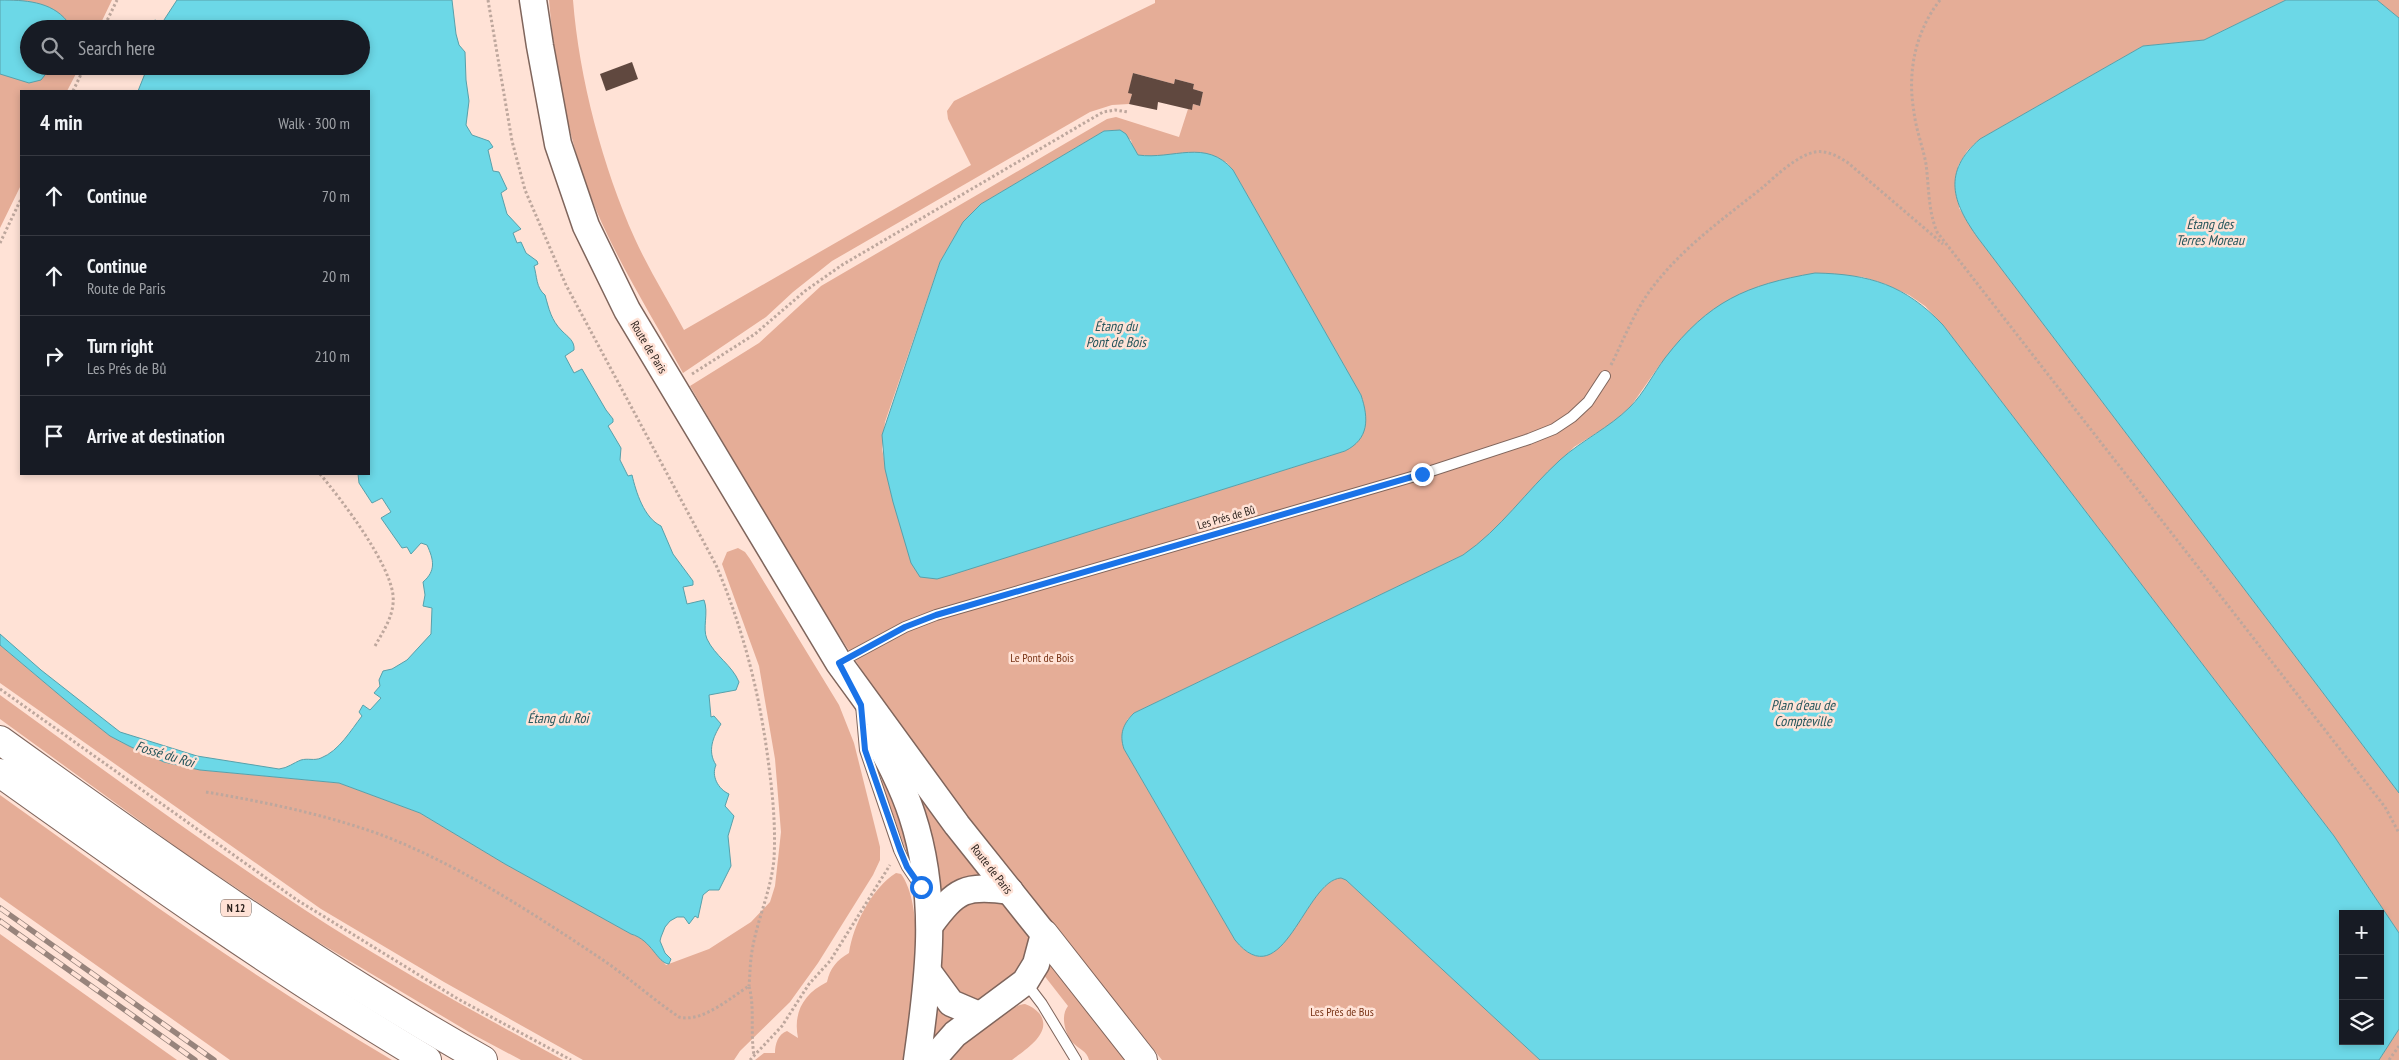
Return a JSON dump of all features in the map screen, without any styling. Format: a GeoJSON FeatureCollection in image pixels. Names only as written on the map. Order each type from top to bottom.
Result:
{"type":"FeatureCollection","features":[{"type":"Feature","properties":{"kind":"highway","name":"N 12"},"geometry":{"type":"LineString","coordinates":[[0,740],[161,856],[274,934],[370,994],[483,1060]]}},
{"type":"Feature","properties":{"kind":"highway","name":"N 12"},"geometry":{"type":"LineString","coordinates":[[0,773],[308,987],[427,1060]]}},
{"type":"Feature","properties":{"kind":"highway"},"geometry":{"type":"LineString","coordinates":[[1044,934],[1144,1060]]}},
{"type":"Feature","properties":{"kind":"street","name":"Route de Paris"},"geometry":{"type":"LineString","coordinates":[[533,0],[558,144],[569,179],[601,261],[627,310],[839,663],[898,781],[912,816],[925,867],[930,913],[929,973],[918,1060]]}},
{"type":"Feature","properties":{"kind":"street","name":"Route de Paris"},"geometry":{"type":"LineString","coordinates":[[839,663],[957,825],[1044,934]]}},
{"type":"Feature","properties":{"kind":"street"},"geometry":{"type":"LineString","coordinates":[[930,913],[944,907],[963,892],[986,887],[1010,892]]}},
{"type":"Feature","properties":{"kind":"street"},"geometry":{"type":"LineString","coordinates":[[932,1060],[946,1043],[979,1015],[1024,982],[1036,964],[1044,934]]}},
{"type":"Feature","properties":{"kind":"street"},"geometry":{"type":"LineString","coordinates":[[929,973],[951,1003],[979,1015]]}},
{"type":"Feature","properties":{"kind":"lane","name":"Les Prés de Bû"},"geometry":{"type":"LineString","coordinates":[[839,663],[905,627],[936,615],[1422,474],[1542,434],[1564,423],[1580,410],[1594,394],[1604,376]]}},
{"type":"Feature","properties":{"kind":"lane"},"geometry":{"type":"LineString","coordinates":[[861,705],[865,750],[900,850],[930,913]]}},
{"type":"Feature","properties":{"kind":"lane"},"geometry":{"type":"LineString","coordinates":[[1024,982],[1042,1004],[1076,1060]]}},
{"type":"Feature","properties":{"kind":"path"},"geometry":{"type":"LineString","coordinates":[[108,20],[117,0]]}},
{"type":"Feature","properties":{"kind":"path"},"geometry":{"type":"LineString","coordinates":[[488,0],[512,141],[525,190],[566,285],[624,391],[673,487],[703,537],[734,608],[744,639],[761,712],[774,798],[775,834],[774,861],[768,895],[752,951],[749,986],[754,1003],[751,1038],[754,1055]]}},
{"type":"Feature","properties":{"kind":"path"},"geometry":{"type":"LineString","coordinates":[[1940,0],[1934,8],[1918,43],[1911,78],[1914,114],[1925,162],[1933,223],[1940,236],[2385,807],[2399,833]]}},
{"type":"Feature","properties":{"kind":"path"},"geometry":{"type":"LineString","coordinates":[[73,90],[81,75]]}},
{"type":"Feature","properties":{"kind":"path"},"geometry":{"type":"LineString","coordinates":[[672,386],[755,334],[819,280],[909,224],[1103,112],[1115,110],[1128,112]]}},
{"type":"Feature","properties":{"kind":"path"},"geometry":{"type":"LineString","coordinates":[[1604,376],[1650,290],[1665,270],[1698,239],[1784,170],[1805,156],[1815,152],[1829,152],[1847,162],[1952,251]]}},
{"type":"Feature","properties":{"kind":"path"},"geometry":{"type":"LineString","coordinates":[[0,243],[20,201]]}},
{"type":"Feature","properties":{"kind":"path"},"geometry":{"type":"LineString","coordinates":[[321,475],[343,501],[362,530],[386,574],[393,595],[390,617],[375,646]]}},
{"type":"Feature","properties":{"kind":"path"},"geometry":{"type":"LineString","coordinates":[[0,689],[297,900],[458,999],[571,1060]]}},
{"type":"Feature","properties":{"kind":"path"},"geometry":{"type":"LineString","coordinates":[[206,792],[280,804],[328,817],[381,835],[438,861],[527,911],[599,957],[679,1017],[689,1020],[699,1016],[749,986]]}},
{"type":"Feature","properties":{"kind":"path"},"geometry":{"type":"LineString","coordinates":[[750,1060],[782,1026],[809,984],[830,961],[900,850]]}},
{"type":"Feature","properties":{"kind":"path"},"geometry":{"type":"LineString","coordinates":[[2389,1060],[2399,1046]]}},
{"type":"Feature","properties":{"kind":"green space"},"geometry":{"type":"Polygon","coordinates":[[[0,0],[112,0],[102,20],[20,20],[20,75],[75,75],[68,90],[20,90],[20,187],[0,228],[0,0]]]}},
{"type":"Feature","properties":{"kind":"green space"},"geometry":{"type":"Polygon","coordinates":[[[549,0],[573,0],[576,30],[587,91],[594,122],[613,183],[640,251],[684,330],[971,165],[948,119],[947,111],[954,101],[1155,3],[1155,0],[2286,0],[2204,40],[2143,46],[1980,139],[1967,151],[1958,166],[1959,208],[1978,238],[2399,793],[2399,933],[2334,836],[1943,325],[1925,306],[1909,295],[1885,284],[1863,277],[1815,273],[1661,363],[1631,406],[1614,422],[1574,447],[1482,543],[1463,555],[1134,713],[1127,720],[1124,749],[1235,940],[1252,954],[1266,955],[1280,947],[1316,897],[1328,884],[1341,878],[1346,880],[1540,1060],[1162,1060],[1100,982],[962,817],[887,709],[807,586],[690,386],[759,343],[821,286],[1107,119],[1116,117],[1179,137],[1188,109],[1192,110],[1193,104],[1200,106],[1203,92],[1193,89],[1194,84],[1175,79],[1174,84],[1133,73],[1129,93],[1132,94],[1129,104],[1112,105],[1090,112],[832,261],[793,292],[766,317],[683,373],[625,270],[595,208],[575,150],[556,61],[549,0]],[[1114,130],[1104,131],[981,204],[963,222],[940,262],[885,422],[882,449],[892,498],[937,579],[1345,451],[1353,446],[1362,434],[1365,412],[1361,395],[1233,170],[1226,162],[1138,155],[1133,148],[1131,140],[1114,130]]]}},
{"type":"Feature","properties":{"kind":"green space"},"geometry":{"type":"Polygon","coordinates":[[[2377,0],[2399,0],[2399,18],[2377,0]]]}},
{"type":"Feature","properties":{"kind":"green space"},"geometry":{"type":"Polygon","coordinates":[[[738,548],[745,552],[750,559],[839,705],[854,743],[880,847],[880,860],[873,875],[818,963],[790,1002],[740,1051],[734,1060],[583,1060],[444,982],[321,909],[0,683],[0,645],[110,736],[164,762],[200,770],[339,783],[420,813],[505,864],[631,934],[644,939],[666,965],[709,949],[751,922],[770,902],[775,886],[781,832],[775,759],[759,666],[722,564],[727,552],[738,548]]]}},
{"type":"Feature","properties":{"kind":"green space"},"geometry":{"type":"Polygon","coordinates":[[[0,695],[189,831],[305,910],[433,988],[563,1060],[521,1060],[474,1035],[313,939],[187,855],[0,719],[0,695]]]}},
{"type":"Feature","properties":{"kind":"green space"},"geometry":{"type":"Polygon","coordinates":[[[905,764],[989,878],[939,899],[905,764]]]}},
{"type":"Feature","properties":{"kind":"green space"},"geometry":{"type":"Polygon","coordinates":[[[881,773],[899,807],[911,864],[882,785],[881,773]]]}},
{"type":"Feature","properties":{"kind":"green space"},"geometry":{"type":"Polygon","coordinates":[[[0,795],[144,898],[242,965],[291,998],[392,1060],[230,1060],[0,897],[0,795]]]}},
{"type":"Feature","properties":{"kind":"green space"},"geometry":{"type":"Polygon","coordinates":[[[896,873],[901,874],[909,891],[914,912],[916,938],[914,992],[903,1060],[755,1060],[764,1053],[775,1053],[778,1040],[784,1032],[787,1031],[798,1038],[797,1020],[806,998],[827,982],[835,965],[849,953],[859,919],[865,908],[879,888],[896,873]]]}},
{"type":"Feature","properties":{"kind":"green space"},"geometry":{"type":"Polygon","coordinates":[[[1007,901],[1033,937],[1025,969],[983,1003],[952,992],[940,972],[939,932],[962,902],[1007,901]]]}},
{"type":"Feature","properties":{"kind":"green space"},"geometry":{"type":"Polygon","coordinates":[[[0,934],[177,1060],[0,1060],[0,934]]]}},
{"type":"Feature","properties":{"kind":"green space"},"geometry":{"type":"Polygon","coordinates":[[[1048,961],[1134,1060],[1089,1060],[1085,1052],[1073,1043],[1064,1025],[1064,1015],[1068,1006],[1043,974],[1048,961]]]}},
{"type":"Feature","properties":{"kind":"green space"},"geometry":{"type":"Polygon","coordinates":[[[933,994],[956,1017],[932,1049],[933,994]]]}},
{"type":"Feature","properties":{"kind":"green space"},"geometry":{"type":"Polygon","coordinates":[[[1025,1004],[1039,1013],[1043,1020],[1043,1027],[1036,1040],[1012,1060],[946,1060],[952,1052],[982,1026],[1005,1011],[1025,1004]]]}},
{"type":"Feature","properties":{"kind":"green space"},"geometry":{"type":"Polygon","coordinates":[[[2399,1029],[2399,1060],[2379,1060],[2399,1029]]]}},
{"type":"Feature","properties":{"kind":"water"},"geometry":{"type":"Polygon","coordinates":[[[0,0],[28,1],[53,9],[61,14],[66,20],[20,20],[20,75],[45,75],[41,80],[29,83],[0,74],[0,0]]]}},
{"type":"Feature","properties":{"kind":"water","name":"Étang du Roi"},"geometry":{"type":"Polygon","coordinates":[[[177,0],[452,0],[456,34],[459,45],[465,52],[469,101],[466,125],[472,135],[489,141],[493,147],[488,150],[493,171],[499,172],[507,189],[501,193],[507,214],[521,229],[513,233],[517,243],[521,242],[526,253],[537,261],[538,264],[534,266],[540,289],[545,295],[555,323],[571,339],[573,344],[574,350],[565,356],[574,373],[582,369],[613,419],[613,422],[608,426],[621,448],[620,460],[628,476],[632,475],[645,511],[661,526],[673,554],[693,581],[693,585],[683,587],[687,604],[704,600],[707,639],[739,682],[736,690],[709,695],[711,717],[714,716],[721,724],[712,744],[712,755],[716,765],[715,778],[719,786],[729,794],[725,806],[734,816],[728,836],[731,866],[719,890],[709,890],[703,895],[698,918],[695,916],[689,924],[684,917],[677,917],[665,927],[660,941],[665,953],[671,959],[669,964],[661,960],[638,937],[505,864],[420,813],[339,783],[200,770],[164,762],[129,746],[110,736],[0,645],[0,634],[41,670],[120,732],[197,756],[279,769],[288,767],[301,760],[321,758],[333,750],[344,740],[362,716],[359,712],[363,705],[370,710],[381,698],[374,693],[380,686],[379,680],[383,671],[392,669],[407,660],[431,634],[432,608],[423,606],[425,595],[423,582],[432,569],[432,560],[427,545],[421,543],[411,554],[407,547],[402,548],[381,518],[391,512],[382,498],[372,503],[359,483],[358,475],[370,475],[370,90],[138,90],[144,75],[370,75],[370,20],[164,20],[177,0]]]}},
{"type":"Feature","properties":{"kind":"water","name":"Étang des Terres Moreau"},"geometry":{"type":"Polygon","coordinates":[[[2286,0],[2377,0],[2399,18],[2399,793],[1978,238],[1962,212],[1957,200],[1955,187],[1960,163],[1968,151],[1980,139],[2143,46],[2204,40],[2286,0]]]}},
{"type":"Feature","properties":{"kind":"water","name":"Étang du Pont de Bois"},"geometry":{"type":"Polygon","coordinates":[[[1120,130],[1126,134],[1138,155],[1200,153],[1212,155],[1223,160],[1233,170],[1361,395],[1366,420],[1363,434],[1359,441],[1345,451],[951,575],[937,579],[920,577],[911,563],[893,502],[885,469],[882,435],[940,262],[963,222],[981,204],[1104,131],[1120,130]]]}},
{"type":"Feature","properties":{"kind":"water","name":"Plan d'eau de Compteville"},"geometry":{"type":"Polygon","coordinates":[[[1815,273],[1870,279],[1900,291],[1915,300],[1943,325],[2334,836],[2384,910],[2339,910],[2339,1045],[2384,1045],[2384,911],[2399,933],[2399,1029],[2379,1060],[1540,1060],[1346,880],[1341,878],[1328,884],[1316,897],[1280,947],[1267,955],[1252,954],[1235,940],[1124,749],[1122,734],[1130,717],[1134,713],[1463,555],[1489,534],[1560,460],[1630,407],[1640,396],[1665,358],[1697,322],[1731,299],[1769,283],[1815,273]]]}},
{"type":"Feature","properties":{"kind":"building"},"geometry":{"type":"Polygon","coordinates":[[[632,62],[638,79],[606,91],[600,74],[632,62]]]}},
{"type":"Feature","properties":{"kind":"building"},"geometry":{"type":"Polygon","coordinates":[[[1133,73],[1174,84],[1175,79],[1194,84],[1193,89],[1203,92],[1200,106],[1193,104],[1192,110],[1158,102],[1157,110],[1129,104],[1132,94],[1128,93],[1133,73]]]}},
{"type":"Feature","properties":{"kind":"railway"},"geometry":{"type":"LineString","coordinates":[[0,908],[214,1060]]}},
{"type":"Feature","properties":{"kind":"railway"},"geometry":{"type":"LineString","coordinates":[[0,921],[195,1060]]}},
{"type":"Feature","properties":{"kind":"route"},"geometry":{"type":"LineString","coordinates":[[921,887],[907,867],[900,850],[865,750],[861,705],[839,663],[905,627],[936,615],[1422,474]]}},
{"type":"Feature","properties":{"kind":"park label","name":"Le Pont de Bois"},"geometry":{"type":"Point","coordinates":[1042,657]}},
{"type":"Feature","properties":{"kind":"park label","name":"Les Prés de Bus"},"geometry":{"type":"Point","coordinates":[1342,1011]}},
{"type":"Feature","properties":{"kind":"water label","name":"Fossé du Roi"},"geometry":{"type":"Point","coordinates":[165,754]}}]}
